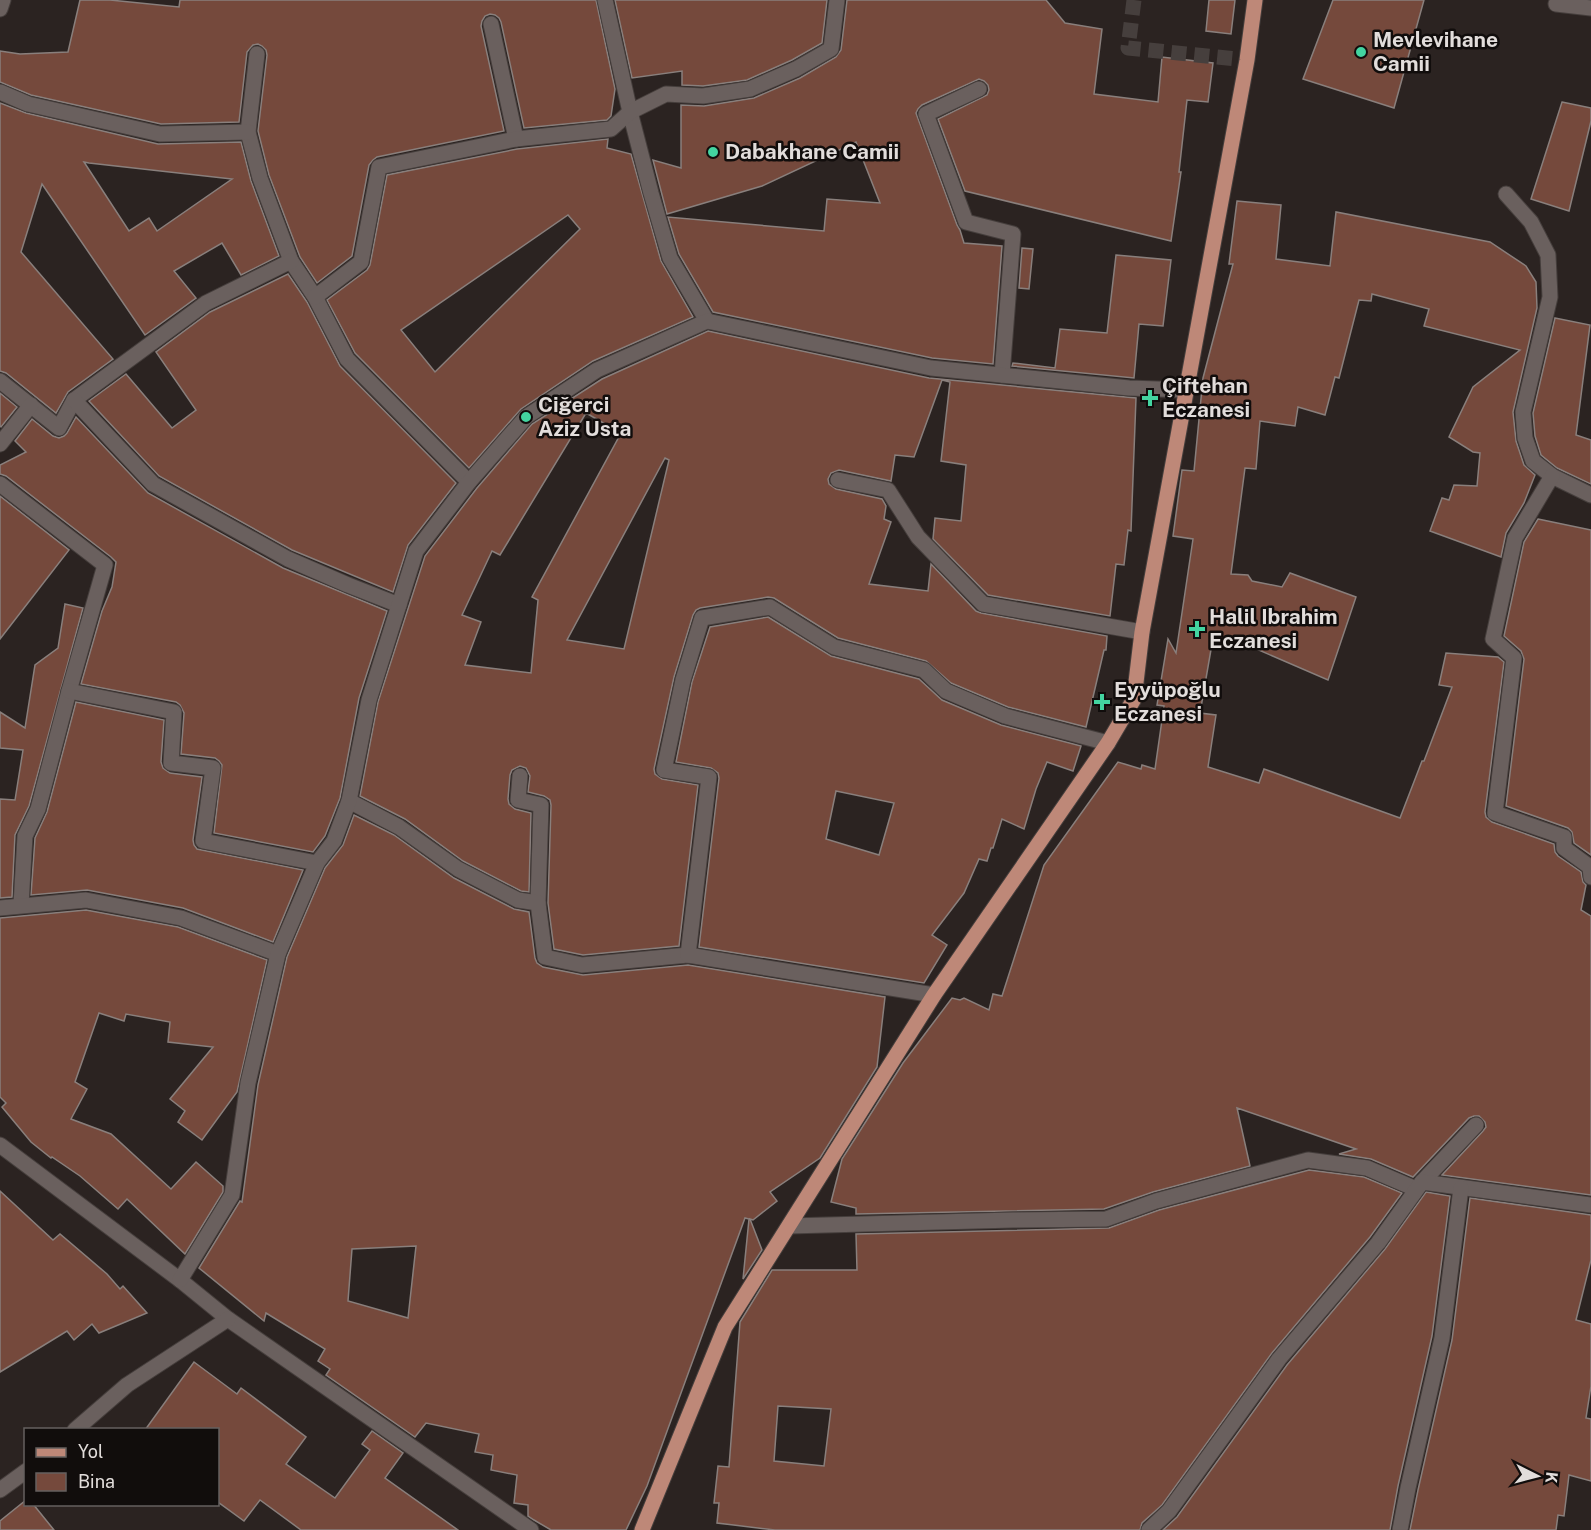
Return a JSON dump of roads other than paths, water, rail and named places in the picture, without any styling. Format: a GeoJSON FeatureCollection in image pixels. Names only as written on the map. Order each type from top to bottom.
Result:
{"type":"FeatureCollection","features":[{"type":"Feature","properties":{"kind":"main road"},"geometry":{"type":"LineString","coordinates":[[643,1530],[725,1328],[934,995],[1108,743],[1134,699],[1142,632],[1247,60],[1255,0]]}},
{"type":"Feature","properties":{"kind":"street"},"geometry":{"type":"LineString","coordinates":[[0,9],[3,0]]}},
{"type":"Feature","properties":{"kind":"street"},"geometry":{"type":"LineString","coordinates":[[605,0],[630,112],[670,258],[707,321]]}},
{"type":"Feature","properties":{"kind":"street"},"geometry":{"type":"LineString","coordinates":[[315,297],[361,262],[379,167],[516,139],[611,129],[630,112],[666,94],[703,96],[750,89],[796,69],[831,49],[837,0]]}},
{"type":"Feature","properties":{"kind":"street"},"geometry":{"type":"LineString","coordinates":[[1556,4],[1591,8]]}},
{"type":"Feature","properties":{"kind":"street"},"geometry":{"type":"LineString","coordinates":[[491,24],[516,139]]}},
{"type":"Feature","properties":{"kind":"street"},"geometry":{"type":"LineString","coordinates":[[257,54],[248,132],[261,178],[291,261],[315,297],[347,359],[469,482]]}},
{"type":"Feature","properties":{"kind":"street"},"geometry":{"type":"LineString","coordinates":[[979,89],[926,114],[966,222],[1013,234],[1002,375]]}},
{"type":"Feature","properties":{"kind":"street"},"geometry":{"type":"LineString","coordinates":[[0,92],[28,104],[160,134],[248,132]]}},
{"type":"Feature","properties":{"kind":"street"},"geometry":{"type":"LineString","coordinates":[[1506,194],[1531,222],[1548,255],[1550,297],[1523,412],[1525,438],[1533,461],[1552,476],[1591,495]]}},
{"type":"Feature","properties":{"kind":"street"},"geometry":{"type":"LineString","coordinates":[[0,381],[59,428],[74,400],[206,303],[291,261]]}},
{"type":"Feature","properties":{"kind":"street"},"geometry":{"type":"LineString","coordinates":[[180,1280],[232,1195],[249,1083],[278,954],[317,863],[334,841],[349,801],[369,700],[416,551],[469,482],[526,417],[597,370],[707,321],[930,368],[1129,388],[1186,390]]}},
{"type":"Feature","properties":{"kind":"street"},"geometry":{"type":"LineString","coordinates":[[74,400],[153,484],[288,559],[399,605]]}},
{"type":"Feature","properties":{"kind":"street"},"geometry":{"type":"LineString","coordinates":[[0,444],[31,405]]}},
{"type":"Feature","properties":{"kind":"street"},"geometry":{"type":"LineString","coordinates":[[1552,476],[1515,538],[1492,639],[1514,658],[1495,813],[1564,837],[1564,848],[1590,867],[1591,877]]}},
{"type":"Feature","properties":{"kind":"street"},"geometry":{"type":"LineString","coordinates":[[838,480],[888,490],[918,537],[983,604],[1142,632]]}},
{"type":"Feature","properties":{"kind":"street"},"geometry":{"type":"LineString","coordinates":[[0,484],[105,565],[38,809],[25,836],[21,905]]}},
{"type":"Feature","properties":{"kind":"street"},"geometry":{"type":"LineString","coordinates":[[688,955],[709,777],[664,771],[683,680],[702,618],[770,607],[834,647],[924,670],[946,692],[1005,716],[1108,743]]}},
{"type":"Feature","properties":{"kind":"street"},"geometry":{"type":"LineString","coordinates":[[69,691],[174,712],[171,763],[213,768],[203,841],[317,863]]}},
{"type":"Feature","properties":{"kind":"street"},"geometry":{"type":"LineString","coordinates":[[520,776],[518,800],[541,804],[538,903],[545,957],[582,965],[688,955],[934,995]]}},
{"type":"Feature","properties":{"kind":"street"},"geometry":{"type":"LineString","coordinates":[[349,801],[399,827],[458,869],[518,900],[538,903]]}},
{"type":"Feature","properties":{"kind":"street"},"geometry":{"type":"LineString","coordinates":[[0,908],[86,900],[181,918],[278,954]]}},
{"type":"Feature","properties":{"kind":"street"},"geometry":{"type":"LineString","coordinates":[[1149,1530],[1169,1511],[1280,1359],[1378,1244],[1419,1186],[1476,1125]]}},
{"type":"Feature","properties":{"kind":"street"},"geometry":{"type":"LineString","coordinates":[[0,1145],[180,1280],[228,1319],[531,1530]]}},
{"type":"Feature","properties":{"kind":"street"},"geometry":{"type":"LineString","coordinates":[[789,1226],[1106,1219],[1156,1201],[1308,1160],[1367,1168],[1419,1186],[1461,1188],[1591,1205]]}},
{"type":"Feature","properties":{"kind":"street"},"geometry":{"type":"LineString","coordinates":[[1400,1530],[1442,1338],[1461,1188]]}},
{"type":"Feature","properties":{"kind":"street"},"geometry":{"type":"LineString","coordinates":[[77,1428],[127,1385],[228,1319]]}},
{"type":"Feature","properties":{"kind":"street"},"geometry":{"type":"LineString","coordinates":[[0,1490],[24,1472]]}},
{"type":"Feature","properties":{"kind":"tunnel"},"geometry":{"type":"LineString","coordinates":[[1134,0],[1128,48],[1247,60]]}},
{"type":"Feature","properties":{"kind":"place","name":"Mevlevihane Camii"},"geometry":{"type":"Point","coordinates":[1361,52]}},
{"type":"Feature","properties":{"kind":"place","name":"Dabakhane Camii"},"geometry":{"type":"Point","coordinates":[713,152]}},
{"type":"Feature","properties":{"kind":"place","name":"Çiftehan Eczanesi"},"geometry":{"type":"Point","coordinates":[1150,398]}},
{"type":"Feature","properties":{"kind":"place","name":"Ciğerci Aziz Usta"},"geometry":{"type":"Point","coordinates":[526,417]}},
{"type":"Feature","properties":{"kind":"place","name":"Halil Ibrahim Eczanesi"},"geometry":{"type":"Point","coordinates":[1197,629]}},
{"type":"Feature","properties":{"kind":"place","name":"Eyyüpoğlu Eczanesi"},"geometry":{"type":"Point","coordinates":[1102,702]}}]}
